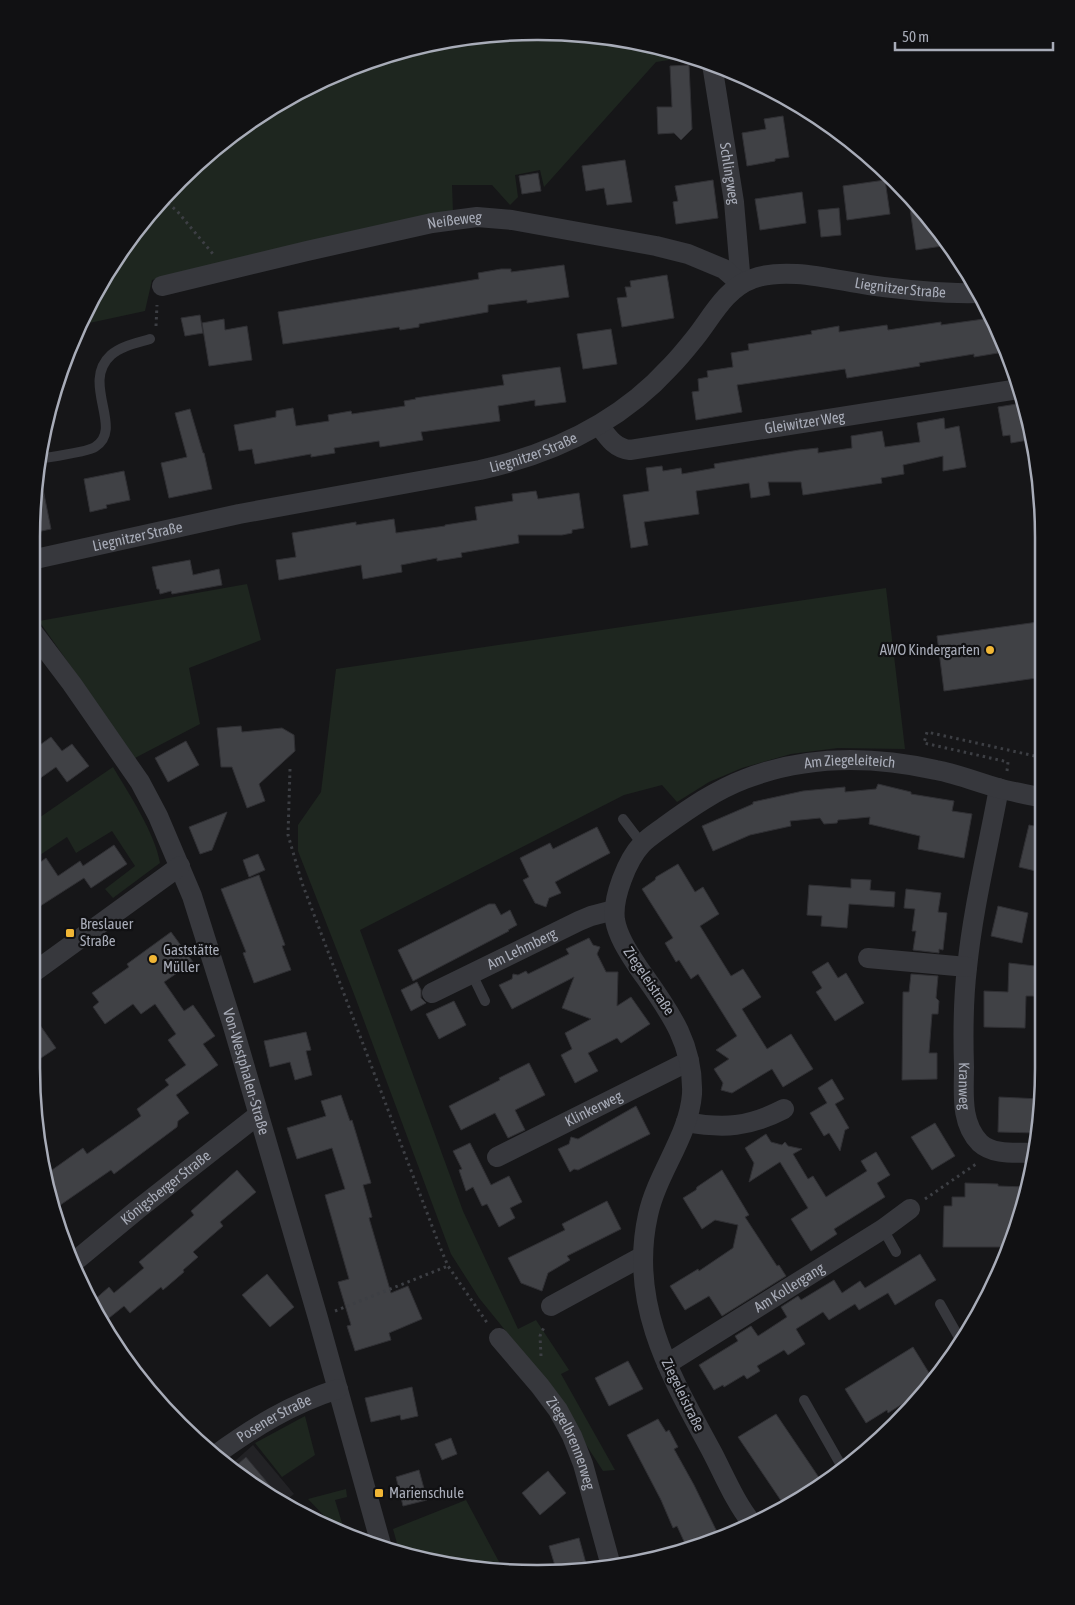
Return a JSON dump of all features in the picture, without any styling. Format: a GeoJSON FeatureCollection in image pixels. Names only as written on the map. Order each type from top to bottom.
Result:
{"type":"FeatureCollection","features":[{"type":"Feature","properties":{"kind":"street","name":"Schlingweg"},"geometry":{"type":"LineString","coordinates":[[713,72],[734,202],[741,284]]}},
{"type":"Feature","properties":{"kind":"street","name":"Neißeweg"},"geometry":{"type":"LineString","coordinates":[[162,286],[432,223],[477,217],[494,217],[656,246],[688,254],[724,269],[741,284]]}},
{"type":"Feature","properties":{"kind":"street","name":"Liegnitzer Straße"},"geometry":{"type":"LineString","coordinates":[[40,558],[266,509],[509,464],[547,451],[599,425],[625,408],[664,373],[694,339],[728,295],[741,284],[762,276],[797,275],[928,292],[970,293]]}},
{"type":"Feature","properties":{"kind":"street","name":"Gleiwitzer Weg"},"geometry":{"type":"LineString","coordinates":[[599,425],[611,442],[623,449],[630,450],[1012,390]]}},
{"type":"Feature","properties":{"kind":"street","name":"Von-Westphalen-Straße"},"geometry":{"type":"LineString","coordinates":[[40,642],[140,782],[158,816],[180,866],[206,936],[338,1389],[380,1539]]}},
{"type":"Feature","properties":{"kind":"street","name":"Am Ziegeleiteich"},"geometry":{"type":"LineString","coordinates":[[665,826],[716,792],[745,779],[771,770],[842,759],[888,761],[939,770],[1035,796]]}},
{"type":"Feature","properties":{"kind":"street","name":"Kranweg"},"geometry":{"type":"LineString","coordinates":[[986,1147],[969,1130],[965,1111],[963,1039],[967,967],[977,900],[1002,788]]}},
{"type":"Feature","properties":{"kind":"street","name":"Ziegeleistraße"},"geometry":{"type":"LineString","coordinates":[[665,826],[642,844],[633,856],[616,898],[614,910],[617,929],[625,946],[681,1033],[689,1061],[692,1093],[686,1122],[648,1212],[643,1256],[643,1275],[650,1320],[667,1364],[725,1477],[749,1518]]}},
{"type":"Feature","properties":{"kind":"street"},"geometry":{"type":"LineString","coordinates":[[40,968],[180,866]]}},
{"type":"Feature","properties":{"kind":"street","name":"Am Lehmberg"},"geometry":{"type":"LineString","coordinates":[[432,993],[579,921],[614,910]]}},
{"type":"Feature","properties":{"kind":"street"},"geometry":{"type":"LineString","coordinates":[[868,958],[967,967]]}},
{"type":"Feature","properties":{"kind":"street","name":"Klinkerweg"},"geometry":{"type":"LineString","coordinates":[[497,1157],[689,1061]]}},
{"type":"Feature","properties":{"kind":"street"},"geometry":{"type":"LineString","coordinates":[[686,1122],[736,1126],[757,1122],[784,1109]]}},
{"type":"Feature","properties":{"kind":"street","name":"Königsberger Straße"},"geometry":{"type":"LineString","coordinates":[[78,1259],[258,1115]]}},
{"type":"Feature","properties":{"kind":"street"},"geometry":{"type":"LineString","coordinates":[[986,1147],[997,1151],[1027,1153]]}},
{"type":"Feature","properties":{"kind":"street","name":"Am Kollergang"},"geometry":{"type":"LineString","coordinates":[[667,1364],[883,1229],[910,1209]]}},
{"type":"Feature","properties":{"kind":"street"},"geometry":{"type":"LineString","coordinates":[[551,1306],[643,1256]]}},
{"type":"Feature","properties":{"kind":"street","name":"Ziegelbrennerweg"},"geometry":{"type":"LineString","coordinates":[[499,1338],[558,1410],[578,1449],[609,1560]]}},
{"type":"Feature","properties":{"kind":"street","name":"Posener Straße"},"geometry":{"type":"LineString","coordinates":[[221,1451],[284,1410],[338,1389]]}},
{"type":"Feature","properties":{"kind":"lane"},"geometry":{"type":"LineString","coordinates":[[47,457],[95,448],[103,440],[106,422],[98,388],[99,376],[104,365],[110,356],[120,349],[150,339]]}},
{"type":"Feature","properties":{"kind":"lane"},"geometry":{"type":"LineString","coordinates":[[624,819],[642,844]]}},
{"type":"Feature","properties":{"kind":"lane"},"geometry":{"type":"LineString","coordinates":[[472,974],[485,1002]]}},
{"type":"Feature","properties":{"kind":"lane"},"geometry":{"type":"LineString","coordinates":[[883,1229],[896,1252]]}},
{"type":"Feature","properties":{"kind":"lane"},"geometry":{"type":"LineString","coordinates":[[940,1304],[957,1334]]}},
{"type":"Feature","properties":{"kind":"lane"},"geometry":{"type":"LineString","coordinates":[[804,1400],[839,1462]]}},
{"type":"Feature","properties":{"kind":"path"},"geometry":{"type":"LineString","coordinates":[[169,203],[226,270]]}},
{"type":"Feature","properties":{"kind":"path"},"geometry":{"type":"LineString","coordinates":[[150,339],[156,328],[157,294],[162,286]]}},
{"type":"Feature","properties":{"kind":"path"},"geometry":{"type":"LineString","coordinates":[[1002,788],[1008,762],[924,743],[927,732],[1035,756]]}},
{"type":"Feature","properties":{"kind":"path"},"geometry":{"type":"LineString","coordinates":[[290,769],[288,834],[302,883],[448,1266],[499,1338]]}},
{"type":"Feature","properties":{"kind":"path"},"geometry":{"type":"LineString","coordinates":[[910,1209],[980,1161],[986,1147]]}},
{"type":"Feature","properties":{"kind":"path"},"geometry":{"type":"LineString","coordinates":[[328,1314],[448,1266]]}},
{"type":"Feature","properties":{"kind":"path"},"geometry":{"type":"LineString","coordinates":[[540,1386],[543,1366],[540,1336],[550,1318],[551,1306]]}},
{"type":"Feature","properties":{"kind":"shaded area"},"geometry":{"type":"Polygon","coordinates":[[[538,40],[602,44],[674,59],[656,62],[544,187],[540,170],[515,175],[518,197],[510,205],[492,185],[452,185],[453,212],[152,280],[145,311],[88,323],[124,261],[163,209],[209,163],[235,143],[261,124],[317,91],[378,66],[409,57],[473,44],[505,41],[538,40]]]}},
{"type":"Feature","properties":{"kind":"shaded area"},"geometry":{"type":"Polygon","coordinates":[[[247,584],[261,640],[189,668],[200,724],[135,758],[40,621],[247,584]]]}},
{"type":"Feature","properties":{"kind":"shaded area"},"geometry":{"type":"Polygon","coordinates":[[[886,588],[905,749],[838,748],[791,754],[742,768],[709,782],[677,802],[662,785],[624,795],[360,930],[463,1211],[518,1329],[536,1320],[569,1370],[561,1374],[615,1470],[603,1471],[539,1372],[479,1298],[451,1254],[354,994],[298,851],[298,825],[321,792],[336,669],[886,588]]]}},
{"type":"Feature","properties":{"kind":"shaded area"},"geometry":{"type":"Polygon","coordinates":[[[113,767],[134,801],[153,839],[160,863],[113,898],[105,889],[135,866],[112,831],[76,853],[67,837],[40,855],[40,817],[113,767]]]}},
{"type":"Feature","properties":{"kind":"shaded area"},"geometry":{"type":"Polygon","coordinates":[[[305,1416],[315,1455],[282,1477],[255,1443],[305,1416]]]}},
{"type":"Feature","properties":{"kind":"shaded area"},"geometry":{"type":"Polygon","coordinates":[[[253,1445],[294,1494],[289,1498],[234,1461],[253,1445]]]}},
{"type":"Feature","properties":{"kind":"shaded area"},"geometry":{"type":"Polygon","coordinates":[[[346,1489],[347,1497],[335,1500],[343,1525],[326,1518],[308,1499],[346,1489]]]}},
{"type":"Feature","properties":{"kind":"shaded area"},"geometry":{"type":"Polygon","coordinates":[[[466,1500],[500,1564],[440,1555],[397,1545],[393,1529],[466,1500]]]}},
{"type":"Feature","properties":{"kind":"building"},"geometry":{"type":"Polygon","coordinates":[[[689,65],[692,129],[681,140],[674,133],[658,134],[657,107],[672,107],[670,66],[689,65]]]}},
{"type":"Feature","properties":{"kind":"building"},"geometry":{"type":"Polygon","coordinates":[[[783,116],[789,157],[747,166],[742,133],[766,129],[764,119],[783,116]]]}},
{"type":"Feature","properties":{"kind":"building"},"geometry":{"type":"Polygon","coordinates":[[[625,160],[632,202],[607,205],[604,188],[586,191],[582,166],[625,160]]]}},
{"type":"Feature","properties":{"kind":"building"},"geometry":{"type":"Polygon","coordinates":[[[538,173],[541,191],[522,194],[519,176],[538,173]]]}},
{"type":"Feature","properties":{"kind":"building"},"geometry":{"type":"Polygon","coordinates":[[[713,180],[718,218],[676,224],[673,202],[678,201],[675,186],[713,180]]]}},
{"type":"Feature","properties":{"kind":"building"},"geometry":{"type":"Polygon","coordinates":[[[883,180],[885,182],[890,214],[847,220],[843,186],[883,180]]]}},
{"type":"Feature","properties":{"kind":"building"},"geometry":{"type":"Polygon","coordinates":[[[802,192],[806,223],[760,230],[755,199],[802,192]]]}},
{"type":"Feature","properties":{"kind":"building"},"geometry":{"type":"Polygon","coordinates":[[[910,207],[940,246],[916,250],[910,207]]]}},
{"type":"Feature","properties":{"kind":"building"},"geometry":{"type":"Polygon","coordinates":[[[839,208],[841,235],[821,237],[818,210],[839,208]]]}},
{"type":"Feature","properties":{"kind":"building"},"geometry":{"type":"Polygon","coordinates":[[[564,265],[569,297],[527,303],[527,300],[488,305],[488,312],[419,324],[419,327],[400,330],[399,327],[283,344],[278,312],[479,279],[478,273],[501,269],[511,269],[511,272],[564,265]]]}},
{"type":"Feature","properties":{"kind":"building"},"geometry":{"type":"Polygon","coordinates":[[[667,275],[674,318],[622,327],[617,298],[627,297],[625,287],[631,287],[630,281],[667,275]]]}},
{"type":"Feature","properties":{"kind":"building"},"geometry":{"type":"Polygon","coordinates":[[[200,315],[203,333],[185,336],[181,318],[200,315]]]}},
{"type":"Feature","properties":{"kind":"building"},"geometry":{"type":"Polygon","coordinates":[[[224,319],[225,330],[247,326],[252,360],[209,366],[202,323],[224,319]]]}},
{"type":"Feature","properties":{"kind":"building"},"geometry":{"type":"Polygon","coordinates":[[[985,319],[998,353],[974,357],[974,354],[919,363],[920,366],[847,378],[845,369],[737,385],[742,412],[696,420],[692,392],[699,391],[698,379],[708,377],[707,371],[733,367],[731,353],[749,350],[748,344],[812,334],[811,331],[839,326],[839,332],[887,325],[888,330],[941,322],[941,325],[985,319]]]}},
{"type":"Feature","properties":{"kind":"building"},"geometry":{"type":"Polygon","coordinates":[[[611,329],[617,364],[583,369],[577,334],[611,329]]]}},
{"type":"Feature","properties":{"kind":"building"},"geometry":{"type":"Polygon","coordinates":[[[560,367],[566,402],[535,406],[535,400],[498,406],[500,421],[421,432],[423,440],[380,447],[379,441],[334,448],[335,453],[311,457],[311,454],[255,464],[252,449],[239,451],[234,425],[276,417],[276,411],[293,408],[296,426],[329,421],[328,415],[351,411],[352,414],[405,406],[404,401],[415,398],[504,385],[502,375],[560,367]]]}},
{"type":"Feature","properties":{"kind":"building"},"geometry":{"type":"Polygon","coordinates":[[[1017,404],[1025,441],[1011,443],[1010,435],[1003,436],[998,407],[1017,404]]]}},
{"type":"Feature","properties":{"kind":"building"},"geometry":{"type":"Polygon","coordinates":[[[190,409],[204,453],[212,489],[169,498],[161,463],[187,457],[175,413],[190,409]]]}},
{"type":"Feature","properties":{"kind":"building"},"geometry":{"type":"Polygon","coordinates":[[[944,418],[945,429],[959,426],[966,467],[943,471],[943,456],[903,465],[904,474],[881,478],[882,483],[803,495],[801,482],[768,482],[770,495],[751,498],[749,483],[696,491],[699,514],[644,522],[648,545],[631,548],[623,495],[649,491],[646,468],[662,466],[663,471],[681,468],[682,474],[715,468],[714,464],[799,450],[818,448],[818,453],[852,448],[851,436],[882,431],[885,447],[920,442],[917,423],[944,418]]]}},
{"type":"Feature","properties":{"kind":"building"},"geometry":{"type":"Polygon","coordinates":[[[124,471],[130,500],[106,505],[107,508],[90,512],[84,479],[124,471]]]}},
{"type":"Feature","properties":{"kind":"building"},"geometry":{"type":"Polygon","coordinates":[[[43,487],[51,529],[40,531],[43,487]]]}},
{"type":"Feature","properties":{"kind":"building"},"geometry":{"type":"Polygon","coordinates":[[[536,491],[538,499],[579,493],[584,528],[572,530],[572,533],[562,535],[518,535],[519,543],[461,553],[462,557],[437,561],[437,558],[401,565],[402,572],[363,579],[361,565],[279,580],[276,560],[296,557],[292,533],[356,522],[356,525],[394,519],[396,533],[445,526],[477,520],[475,507],[513,501],[512,494],[536,491]]]}},
{"type":"Feature","properties":{"kind":"building"},"geometry":{"type":"Polygon","coordinates":[[[190,560],[193,575],[219,569],[222,585],[172,594],[171,591],[160,594],[152,567],[190,560]]]}},
{"type":"Feature","properties":{"kind":"building","name":"AWO Kindergarten"},"geometry":{"type":"Polygon","coordinates":[[[1035,622],[1035,678],[944,691],[937,636],[1035,622]]]}},
{"type":"Feature","properties":{"kind":"building"},"geometry":{"type":"Polygon","coordinates":[[[241,726],[242,732],[282,728],[294,735],[295,751],[259,784],[265,801],[247,808],[232,767],[221,767],[217,728],[241,726]]]}},
{"type":"Feature","properties":{"kind":"building"},"geometry":{"type":"Polygon","coordinates":[[[51,737],[62,751],[72,744],[89,766],[67,782],[56,767],[40,778],[40,745],[51,737]]]}},
{"type":"Feature","properties":{"kind":"building"},"geometry":{"type":"Polygon","coordinates":[[[186,741],[199,765],[168,782],[155,758],[186,741]]]}},
{"type":"Feature","properties":{"kind":"building"},"geometry":{"type":"Polygon","coordinates":[[[878,784],[911,792],[911,794],[954,801],[952,811],[972,814],[964,858],[918,849],[920,836],[869,824],[870,817],[838,820],[837,823],[824,824],[820,818],[790,821],[791,826],[750,835],[713,851],[702,826],[753,804],[753,802],[803,791],[845,787],[845,792],[876,789],[878,784]]]}},
{"type":"Feature","properties":{"kind":"building"},"geometry":{"type":"Polygon","coordinates":[[[227,812],[212,850],[200,854],[189,827],[227,812]]]}},
{"type":"Feature","properties":{"kind":"building"},"geometry":{"type":"Polygon","coordinates":[[[1029,825],[1035,826],[1035,871],[1019,867],[1029,825]]]}},
{"type":"Feature","properties":{"kind":"building"},"geometry":{"type":"Polygon","coordinates":[[[597,827],[610,853],[555,882],[561,893],[549,898],[546,907],[535,903],[523,880],[529,877],[520,858],[550,843],[553,849],[597,827]]]}},
{"type":"Feature","properties":{"kind":"building"},"geometry":{"type":"Polygon","coordinates":[[[114,845],[127,864],[91,888],[84,878],[40,906],[40,862],[46,858],[58,876],[80,861],[83,866],[114,845]]]}},
{"type":"Feature","properties":{"kind":"building"},"geometry":{"type":"Polygon","coordinates":[[[258,854],[265,870],[249,877],[243,860],[258,854]]]}},
{"type":"Feature","properties":{"kind":"building"},"geometry":{"type":"Polygon","coordinates":[[[678,864],[695,892],[703,887],[719,914],[700,926],[731,976],[743,969],[761,997],[742,1009],[767,1049],[791,1034],[813,1069],[783,1087],[772,1069],[732,1093],[721,1090],[723,1083],[714,1069],[729,1059],[716,1050],[737,1036],[698,974],[691,979],[679,960],[676,962],[665,943],[673,938],[642,889],[655,880],[656,877],[678,864]]]}},
{"type":"Feature","properties":{"kind":"building"},"geometry":{"type":"Polygon","coordinates":[[[259,875],[285,945],[282,946],[291,970],[254,983],[243,953],[246,952],[221,889],[259,875]]]}},
{"type":"Feature","properties":{"kind":"building"},"geometry":{"type":"Polygon","coordinates":[[[851,879],[871,880],[870,890],[895,892],[894,907],[849,904],[847,928],[821,926],[822,916],[807,915],[809,885],[851,888],[851,879]]]}},
{"type":"Feature","properties":{"kind":"building"},"geometry":{"type":"Polygon","coordinates":[[[906,889],[941,893],[938,912],[947,913],[943,950],[939,949],[939,953],[913,950],[916,931],[912,931],[915,909],[904,908],[906,889]]]}},
{"type":"Feature","properties":{"kind":"building"},"geometry":{"type":"Polygon","coordinates":[[[489,904],[495,904],[501,915],[510,910],[517,925],[413,981],[398,950],[489,904]]]}},
{"type":"Feature","properties":{"kind":"building"},"geometry":{"type":"Polygon","coordinates":[[[998,906],[1028,913],[1022,943],[991,936],[998,906]]]}},
{"type":"Feature","properties":{"kind":"building"},"geometry":{"type":"Polygon","coordinates":[[[171,932],[193,962],[164,982],[184,1011],[193,1005],[215,1036],[203,1044],[218,1065],[176,1095],[189,1113],[178,1121],[177,1127],[114,1174],[111,1170],[60,1205],[51,1171],[83,1148],[87,1154],[141,1116],[137,1109],[169,1085],[165,1080],[186,1065],[168,1040],[176,1034],[155,1004],[141,1014],[133,1004],[105,1024],[93,1007],[99,1002],[92,993],[129,967],[127,964],[171,932]]]}},
{"type":"Feature","properties":{"kind":"building"},"geometry":{"type":"Polygon","coordinates":[[[589,938],[593,945],[600,947],[597,954],[606,972],[618,972],[617,1006],[631,997],[650,1024],[621,1043],[617,1038],[588,1053],[598,1071],[575,1083],[561,1055],[572,1049],[565,1033],[591,1019],[562,1008],[574,977],[512,1009],[499,985],[512,979],[513,974],[518,975],[526,971],[528,974],[569,954],[566,949],[589,938]]]}},
{"type":"Feature","properties":{"kind":"building"},"geometry":{"type":"Polygon","coordinates":[[[828,962],[838,978],[846,973],[864,1003],[835,1021],[816,992],[822,988],[812,972],[828,962]]]}},
{"type":"Feature","properties":{"kind":"building"},"geometry":{"type":"Polygon","coordinates":[[[1009,963],[1035,966],[1034,996],[1026,996],[1025,1028],[984,1027],[984,991],[1008,992],[1009,963]]]}},
{"type":"Feature","properties":{"kind":"building"},"geometry":{"type":"Polygon","coordinates":[[[911,974],[938,976],[936,998],[939,1001],[938,1014],[932,1014],[929,1053],[937,1053],[937,1079],[902,1080],[903,992],[909,992],[911,974]]]}},
{"type":"Feature","properties":{"kind":"building"},"geometry":{"type":"Polygon","coordinates":[[[417,982],[421,990],[421,998],[426,1003],[411,1011],[401,990],[417,982]]]}},
{"type":"Feature","properties":{"kind":"building"},"geometry":{"type":"Polygon","coordinates":[[[454,1001],[466,1025],[439,1039],[426,1014],[454,1001]]]}},
{"type":"Feature","properties":{"kind":"building"},"geometry":{"type":"Polygon","coordinates":[[[40,1025],[56,1048],[40,1059],[40,1025]]]}},
{"type":"Feature","properties":{"kind":"building"},"geometry":{"type":"Polygon","coordinates":[[[306,1032],[311,1050],[306,1051],[312,1075],[295,1080],[290,1062],[270,1067],[264,1041],[306,1032]]]}},
{"type":"Feature","properties":{"kind":"building"},"geometry":{"type":"Polygon","coordinates":[[[529,1063],[545,1095],[515,1110],[525,1130],[508,1138],[495,1113],[461,1130],[449,1106],[529,1063]]]}},
{"type":"Feature","properties":{"kind":"building"},"geometry":{"type":"Polygon","coordinates":[[[832,1079],[844,1099],[835,1104],[849,1128],[845,1130],[840,1151],[829,1133],[824,1136],[810,1113],[827,1103],[818,1088],[832,1079]]]}},
{"type":"Feature","properties":{"kind":"building"},"geometry":{"type":"Polygon","coordinates":[[[341,1095],[350,1121],[352,1120],[371,1183],[363,1185],[372,1217],[369,1218],[391,1293],[408,1286],[422,1319],[389,1333],[391,1340],[355,1351],[347,1326],[351,1325],[338,1282],[349,1279],[325,1195],[345,1189],[332,1148],[297,1159],[287,1128],[326,1116],[321,1101],[341,1095]]]}},
{"type":"Feature","properties":{"kind":"building"},"geometry":{"type":"Polygon","coordinates":[[[999,1097],[1034,1099],[1031,1133],[998,1132],[999,1097]]]}},
{"type":"Feature","properties":{"kind":"building"},"geometry":{"type":"Polygon","coordinates":[[[636,1106],[650,1134],[578,1170],[574,1169],[570,1172],[558,1149],[569,1144],[571,1137],[578,1139],[636,1106]]]}},
{"type":"Feature","properties":{"kind":"building"},"geometry":{"type":"Polygon","coordinates":[[[935,1123],[955,1156],[932,1170],[911,1137],[935,1123]]]}},
{"type":"Feature","properties":{"kind":"building"},"geometry":{"type":"Polygon","coordinates":[[[766,1134],[771,1142],[782,1145],[785,1142],[788,1146],[802,1149],[793,1154],[808,1179],[813,1176],[826,1197],[867,1171],[861,1161],[876,1152],[890,1175],[877,1183],[885,1197],[834,1229],[837,1234],[811,1251],[791,1219],[808,1208],[780,1162],[749,1182],[754,1163],[745,1148],[766,1134]]]}},
{"type":"Feature","properties":{"kind":"building"},"geometry":{"type":"Polygon","coordinates":[[[470,1143],[491,1185],[509,1176],[522,1202],[510,1208],[515,1218],[499,1227],[487,1204],[482,1206],[473,1187],[466,1191],[459,1170],[462,1169],[453,1151],[470,1143]]]}},
{"type":"Feature","properties":{"kind":"building"},"geometry":{"type":"Polygon","coordinates":[[[237,1170],[256,1192],[220,1222],[223,1226],[193,1252],[198,1257],[163,1290],[161,1287],[130,1313],[124,1306],[108,1318],[97,1298],[109,1287],[114,1293],[144,1268],[139,1262],[194,1215],[191,1211],[237,1170]]]}},
{"type":"Feature","properties":{"kind":"building"},"geometry":{"type":"Polygon","coordinates":[[[722,1170],[749,1215],[745,1217],[777,1266],[779,1265],[786,1276],[722,1316],[709,1296],[685,1310],[670,1286],[698,1269],[699,1271],[733,1248],[738,1225],[715,1220],[702,1229],[683,1198],[722,1170]]]}},
{"type":"Feature","properties":{"kind":"building"},"geometry":{"type":"Polygon","coordinates":[[[965,1183],[1020,1187],[1001,1247],[943,1247],[944,1206],[952,1206],[952,1197],[965,1197],[965,1183]]]}},
{"type":"Feature","properties":{"kind":"building"},"geometry":{"type":"Polygon","coordinates":[[[607,1201],[621,1229],[567,1256],[570,1260],[548,1273],[542,1291],[521,1283],[508,1258],[565,1230],[562,1224],[607,1201]]]}},
{"type":"Feature","properties":{"kind":"building"},"geometry":{"type":"Polygon","coordinates":[[[920,1254],[936,1280],[895,1305],[888,1293],[859,1310],[855,1304],[829,1320],[823,1312],[796,1329],[805,1344],[788,1355],[784,1350],[757,1366],[760,1371],[747,1379],[744,1375],[724,1387],[723,1385],[714,1390],[699,1365],[738,1341],[735,1336],[751,1326],[758,1336],[787,1317],[781,1307],[798,1296],[801,1300],[834,1280],[842,1293],[860,1281],[865,1288],[920,1254]]]}},
{"type":"Feature","properties":{"kind":"building"},"geometry":{"type":"Polygon","coordinates":[[[267,1274],[294,1307],[270,1327],[242,1295],[267,1274]]]}},
{"type":"Feature","properties":{"kind":"building"},"geometry":{"type":"Polygon","coordinates":[[[913,1347],[929,1373],[907,1401],[888,1413],[887,1410],[866,1423],[845,1389],[913,1347]]]}},
{"type":"Feature","properties":{"kind":"building"},"geometry":{"type":"Polygon","coordinates":[[[628,1361],[643,1389],[609,1406],[595,1378],[628,1361]]]}},
{"type":"Feature","properties":{"kind":"building"},"geometry":{"type":"Polygon","coordinates":[[[412,1387],[418,1416],[401,1420],[400,1415],[371,1422],[365,1398],[412,1387]]]}},
{"type":"Feature","properties":{"kind":"building"},"geometry":{"type":"Polygon","coordinates":[[[776,1414],[819,1477],[781,1501],[738,1437],[776,1414]]]}},
{"type":"Feature","properties":{"kind":"building"},"geometry":{"type":"Polygon","coordinates":[[[658,1419],[666,1432],[669,1430],[678,1447],[674,1449],[717,1531],[685,1543],[677,1526],[673,1528],[661,1500],[627,1435],[658,1419]]]}},
{"type":"Feature","properties":{"kind":"building"},"geometry":{"type":"Polygon","coordinates":[[[451,1438],[457,1454],[442,1460],[435,1444],[451,1438]]]}},
{"type":"Feature","properties":{"kind":"building"},"geometry":{"type":"Polygon","coordinates":[[[246,1457],[271,1487],[261,1481],[238,1464],[246,1457]]]}},
{"type":"Feature","properties":{"kind":"building"},"geometry":{"type":"Polygon","coordinates":[[[419,1470],[427,1500],[403,1506],[396,1477],[419,1470]]]}},
{"type":"Feature","properties":{"kind":"building"},"geometry":{"type":"Polygon","coordinates":[[[548,1471],[566,1493],[540,1515],[522,1493],[548,1471]]]}},
{"type":"Feature","properties":{"kind":"building"},"geometry":{"type":"Polygon","coordinates":[[[579,1538],[586,1563],[555,1564],[549,1546],[579,1538]]]}},
{"type":"Feature","properties":{"kind":"place","name":"AWO Kindergarten"},"geometry":{"type":"Point","coordinates":[990,650]}},
{"type":"Feature","properties":{"kind":"place","name":"Breslauer Straße"},"geometry":{"type":"Point","coordinates":[70,933]}},
{"type":"Feature","properties":{"kind":"place","name":"Gaststätte Müller"},"geometry":{"type":"Point","coordinates":[153,959]}},
{"type":"Feature","properties":{"kind":"place","name":"Marienschule"},"geometry":{"type":"Point","coordinates":[379,1493]}}]}
